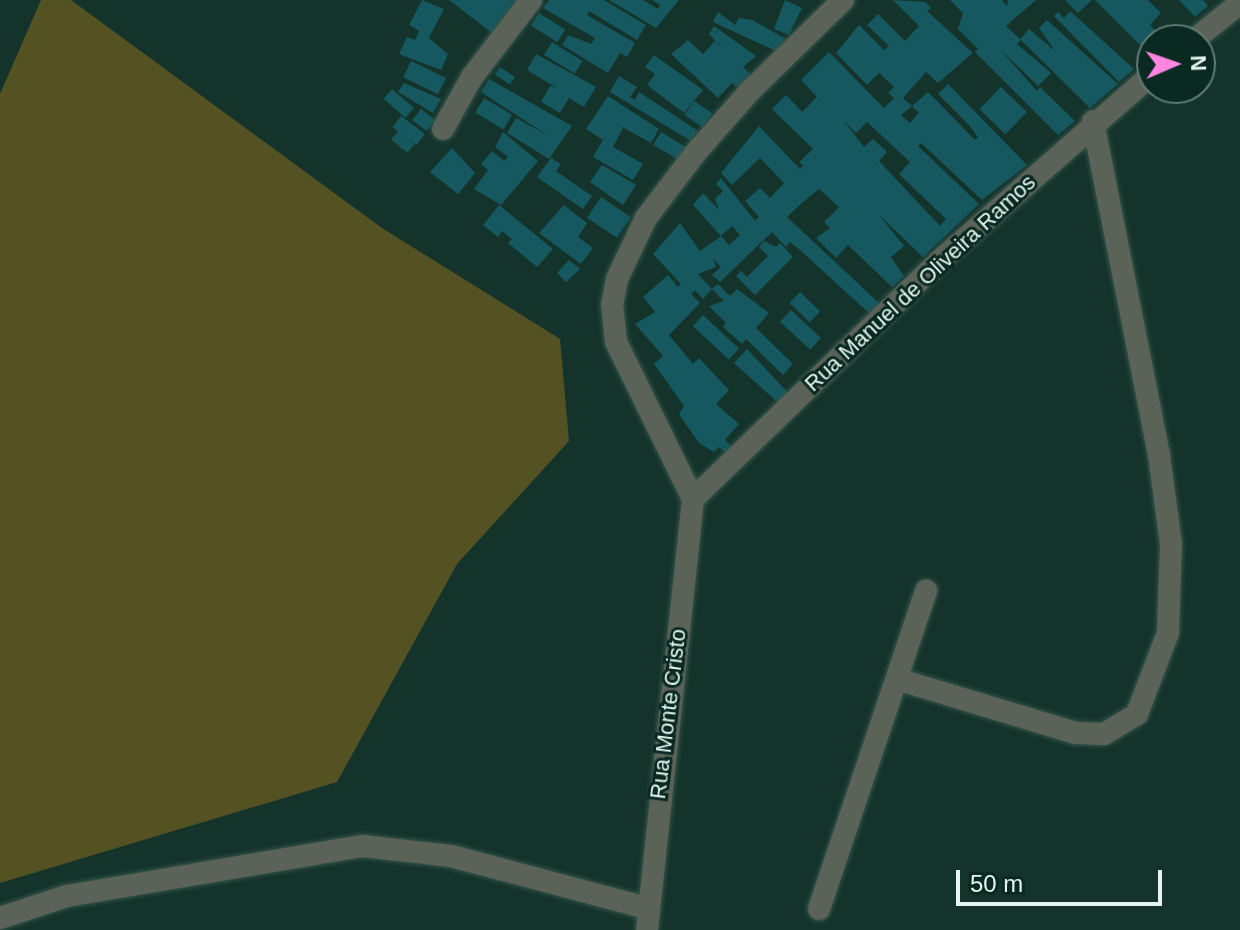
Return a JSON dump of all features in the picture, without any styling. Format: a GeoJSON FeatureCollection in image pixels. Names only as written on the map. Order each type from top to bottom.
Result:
{"type":"FeatureCollection","features":[{"type":"Feature","properties":{"kind":"street"},"geometry":{"type":"LineString","coordinates":[[443,129],[472,77],[531,0]]}},
{"type":"Feature","properties":{"kind":"street"},"geometry":{"type":"LineString","coordinates":[[693,499],[616,342],[612,305],[617,279],[646,218],[697,151],[749,92],[843,0]]}},
{"type":"Feature","properties":{"kind":"street"},"geometry":{"type":"LineString","coordinates":[[1214,24],[1240,3]]}},
{"type":"Feature","properties":{"kind":"street","name":"Rua Manuel de Oliveira Ramos"},"geometry":{"type":"LineString","coordinates":[[693,499],[944,257],[1093,121],[1136,87]]}},
{"type":"Feature","properties":{"kind":"street"},"geometry":{"type":"LineString","coordinates":[[900,680],[1075,733],[1104,734],[1137,714],[1168,633],[1171,544],[1159,455],[1093,121]]}},
{"type":"Feature","properties":{"kind":"street","name":"Rua Monte Cristo"},"geometry":{"type":"LineString","coordinates":[[647,919],[693,499]]}},
{"type":"Feature","properties":{"kind":"street"},"geometry":{"type":"LineString","coordinates":[[819,909],[878,729],[900,680],[926,591]]}},
{"type":"Feature","properties":{"kind":"street"},"geometry":{"type":"LineString","coordinates":[[0,918],[67,896],[363,846],[451,856],[647,919]]}},
{"type":"Feature","properties":{"kind":"shaded area"},"geometry":{"type":"Polygon","coordinates":[[[41,0],[71,0],[382,228],[560,339],[569,441],[457,564],[337,782],[0,883],[0,94],[41,0]]]}},
{"type":"Feature","properties":{"kind":"building"},"geometry":{"type":"Polygon","coordinates":[[[422,0],[444,9],[429,38],[448,54],[441,70],[399,54],[407,37],[415,40],[419,31],[409,25],[422,0]]]}},
{"type":"Feature","properties":{"kind":"building"},"geometry":{"type":"Polygon","coordinates":[[[449,0],[521,0],[492,33],[449,0]]]}},
{"type":"Feature","properties":{"kind":"building"},"geometry":{"type":"Polygon","coordinates":[[[549,0],[604,0],[646,25],[637,40],[589,11],[587,15],[635,43],[627,57],[620,53],[608,73],[562,45],[568,35],[591,44],[595,38],[543,8],[549,0]]]}},
{"type":"Feature","properties":{"kind":"building"},"geometry":{"type":"Polygon","coordinates":[[[609,0],[643,0],[658,9],[660,5],[652,0],[679,0],[656,28],[609,0]]]}},
{"type":"Feature","properties":{"kind":"building"},"geometry":{"type":"Polygon","coordinates":[[[785,0],[802,8],[789,35],[774,29],[785,0]]]}},
{"type":"Feature","properties":{"kind":"building"},"geometry":{"type":"Polygon","coordinates":[[[893,0],[925,2],[931,8],[927,11],[973,53],[938,83],[926,72],[903,98],[912,106],[928,92],[975,140],[978,137],[969,125],[938,94],[948,84],[1027,165],[982,200],[921,143],[918,146],[979,204],[923,257],[879,215],[904,246],[891,257],[904,276],[892,287],[848,245],[836,258],[816,238],[830,228],[824,222],[839,207],[819,189],[787,217],[880,304],[870,314],[801,251],[790,242],[786,247],[772,232],[720,282],[712,275],[721,267],[713,259],[716,267],[698,274],[712,289],[703,299],[695,290],[691,294],[700,303],[669,335],[693,364],[699,358],[729,390],[716,404],[739,424],[725,440],[739,452],[726,453],[719,447],[714,452],[699,443],[679,414],[684,406],[654,364],[663,356],[635,324],[655,312],[643,297],[668,275],[678,287],[681,284],[653,254],[680,223],[700,251],[721,236],[693,205],[703,193],[719,210],[715,199],[723,191],[716,184],[721,178],[755,221],[759,217],[745,201],[760,188],[770,198],[784,183],[760,158],[732,185],[721,173],[759,126],[800,169],[803,165],[799,162],[813,149],[772,109],[786,95],[802,112],[817,97],[801,80],[829,52],[884,108],[894,98],[888,93],[894,87],[879,73],[867,85],[836,53],[859,25],[884,50],[889,46],[867,25],[878,14],[905,41],[919,26],[893,0]],[[912,106],[901,115],[910,123],[919,113],[912,106]],[[843,120],[864,147],[873,139],[887,152],[879,161],[940,226],[946,219],[899,174],[910,162],[867,122],[856,133],[843,120]],[[732,226],[721,236],[729,245],[740,235],[732,226]]]}},
{"type":"Feature","properties":{"kind":"building"},"geometry":{"type":"Polygon","coordinates":[[[950,0],[1002,0],[1007,6],[1008,0],[1036,0],[1006,26],[1020,39],[1029,29],[1055,51],[1039,28],[1047,20],[1118,84],[1090,108],[1021,40],[1017,44],[1051,73],[1038,86],[1000,49],[1037,91],[1040,87],[1075,121],[1058,135],[975,52],[978,49],[958,29],[963,13],[950,0]]]}},
{"type":"Feature","properties":{"kind":"building"},"geometry":{"type":"Polygon","coordinates":[[[1065,0],[1092,0],[1078,13],[1065,0]]]}},
{"type":"Feature","properties":{"kind":"building"},"geometry":{"type":"Polygon","coordinates":[[[1095,0],[1148,0],[1161,13],[1151,24],[1136,24],[1136,41],[1095,0]]]}},
{"type":"Feature","properties":{"kind":"building"},"geometry":{"type":"Polygon","coordinates":[[[1179,0],[1203,0],[1208,6],[1195,17],[1179,0]]]}},
{"type":"Feature","properties":{"kind":"building"},"geometry":{"type":"Polygon","coordinates":[[[1070,11],[1134,69],[1119,82],[1054,16],[1058,12],[1064,18],[1070,11]]]}},
{"type":"Feature","properties":{"kind":"building"},"geometry":{"type":"Polygon","coordinates":[[[718,12],[735,25],[739,18],[752,20],[786,39],[776,51],[713,22],[718,12]]]}},
{"type":"Feature","properties":{"kind":"building"},"geometry":{"type":"Polygon","coordinates":[[[539,13],[565,29],[557,42],[531,26],[539,13]]]}},
{"type":"Feature","properties":{"kind":"building"},"geometry":{"type":"Polygon","coordinates":[[[714,26],[756,56],[743,67],[751,75],[738,88],[732,83],[718,98],[671,54],[688,40],[703,54],[715,41],[725,51],[709,34],[714,26]]]}},
{"type":"Feature","properties":{"kind":"building"},"geometry":{"type":"Polygon","coordinates":[[[552,42],[583,61],[575,74],[544,55],[552,42]]]}},
{"type":"Feature","properties":{"kind":"building"},"geometry":{"type":"Polygon","coordinates":[[[536,54],[596,87],[584,107],[569,98],[560,113],[541,102],[550,86],[557,88],[527,70],[536,54]]]}},
{"type":"Feature","properties":{"kind":"building"},"geometry":{"type":"Polygon","coordinates":[[[654,55],[703,90],[684,113],[647,85],[655,74],[645,67],[654,55]]]}},
{"type":"Feature","properties":{"kind":"building"},"geometry":{"type":"Polygon","coordinates":[[[411,61],[446,78],[438,94],[403,77],[411,61]]]}},
{"type":"Feature","properties":{"kind":"building"},"geometry":{"type":"Polygon","coordinates":[[[500,67],[515,77],[510,85],[495,74],[500,67]]]}},
{"type":"Feature","properties":{"kind":"building"},"geometry":{"type":"Polygon","coordinates":[[[619,76],[637,87],[630,97],[635,100],[639,92],[698,131],[691,141],[610,92],[619,76]]]}},
{"type":"Feature","properties":{"kind":"building"},"geometry":{"type":"Polygon","coordinates":[[[489,79],[572,126],[549,159],[507,133],[516,118],[547,135],[481,92],[489,79]]]}},
{"type":"Feature","properties":{"kind":"building"},"geometry":{"type":"Polygon","coordinates":[[[404,83],[441,99],[433,113],[398,92],[404,83]]]}},
{"type":"Feature","properties":{"kind":"building"},"geometry":{"type":"Polygon","coordinates":[[[1001,87],[1027,112],[1005,134],[979,109],[1001,87]]]}},
{"type":"Feature","properties":{"kind":"building"},"geometry":{"type":"Polygon","coordinates":[[[392,89],[414,108],[405,118],[383,99],[392,89]]]}},
{"type":"Feature","properties":{"kind":"building"},"geometry":{"type":"Polygon","coordinates":[[[608,96],[659,129],[651,143],[613,122],[623,128],[613,147],[643,164],[633,180],[593,157],[603,140],[586,129],[608,96]]]}},
{"type":"Feature","properties":{"kind":"building"},"geometry":{"type":"Polygon","coordinates":[[[484,98],[512,115],[504,130],[475,113],[484,98]]]}},
{"type":"Feature","properties":{"kind":"building"},"geometry":{"type":"Polygon","coordinates":[[[694,101],[712,113],[703,127],[684,115],[694,101]]]}},
{"type":"Feature","properties":{"kind":"building"},"geometry":{"type":"Polygon","coordinates":[[[421,109],[435,120],[427,131],[412,120],[421,109]]]}},
{"type":"Feature","properties":{"kind":"building"},"geometry":{"type":"Polygon","coordinates":[[[401,116],[425,134],[417,145],[393,127],[401,116]]]}},
{"type":"Feature","properties":{"kind":"building"},"geometry":{"type":"Polygon","coordinates":[[[398,131],[414,144],[407,153],[391,140],[398,131]]]}},
{"type":"Feature","properties":{"kind":"building"},"geometry":{"type":"Polygon","coordinates":[[[503,132],[538,161],[501,205],[474,189],[488,170],[481,164],[492,151],[504,161],[508,157],[495,147],[503,132]]]}},
{"type":"Feature","properties":{"kind":"building"},"geometry":{"type":"Polygon","coordinates":[[[661,132],[688,148],[680,161],[653,145],[661,132]]]}},
{"type":"Feature","properties":{"kind":"building"},"geometry":{"type":"Polygon","coordinates":[[[452,148],[475,173],[458,194],[430,172],[452,148]]]}},
{"type":"Feature","properties":{"kind":"building"},"geometry":{"type":"Polygon","coordinates":[[[551,158],[561,164],[556,171],[592,196],[583,209],[537,177],[551,158]]]}},
{"type":"Feature","properties":{"kind":"building"},"geometry":{"type":"Polygon","coordinates":[[[602,165],[636,185],[623,205],[590,182],[602,165]]]}},
{"type":"Feature","properties":{"kind":"building"},"geometry":{"type":"Polygon","coordinates":[[[601,197],[631,217],[617,238],[587,218],[601,197]]]}},
{"type":"Feature","properties":{"kind":"building"},"geometry":{"type":"Polygon","coordinates":[[[499,205],[553,249],[537,267],[508,243],[512,239],[502,231],[498,237],[483,225],[499,205]]]}},
{"type":"Feature","properties":{"kind":"building"},"geometry":{"type":"Polygon","coordinates":[[[564,205],[587,223],[578,237],[593,248],[581,264],[539,233],[564,205]]]}},
{"type":"Feature","properties":{"kind":"building"},"geometry":{"type":"Polygon","coordinates":[[[764,241],[776,247],[780,243],[793,257],[755,295],[736,276],[741,271],[747,277],[768,256],[759,247],[764,241]]]}},
{"type":"Feature","properties":{"kind":"building"},"geometry":{"type":"Polygon","coordinates":[[[569,260],[580,269],[566,282],[557,273],[569,260]]]}},
{"type":"Feature","properties":{"kind":"building"},"geometry":{"type":"Polygon","coordinates":[[[718,284],[730,296],[737,289],[769,313],[756,328],[793,364],[783,375],[746,339],[742,344],[723,327],[726,323],[709,306],[724,301],[712,289],[718,284]]]}},
{"type":"Feature","properties":{"kind":"building"},"geometry":{"type":"Polygon","coordinates":[[[800,292],[820,311],[810,322],[790,303],[800,292]]]}},
{"type":"Feature","properties":{"kind":"building"},"geometry":{"type":"Polygon","coordinates":[[[791,310],[821,338],[810,350],[780,322],[791,310]]]}},
{"type":"Feature","properties":{"kind":"building"},"geometry":{"type":"Polygon","coordinates":[[[703,315],[739,348],[729,359],[693,326],[703,315]]]}},
{"type":"Feature","properties":{"kind":"building"},"geometry":{"type":"Polygon","coordinates":[[[747,349],[793,398],[784,408],[734,363],[747,349]]]}}]}
